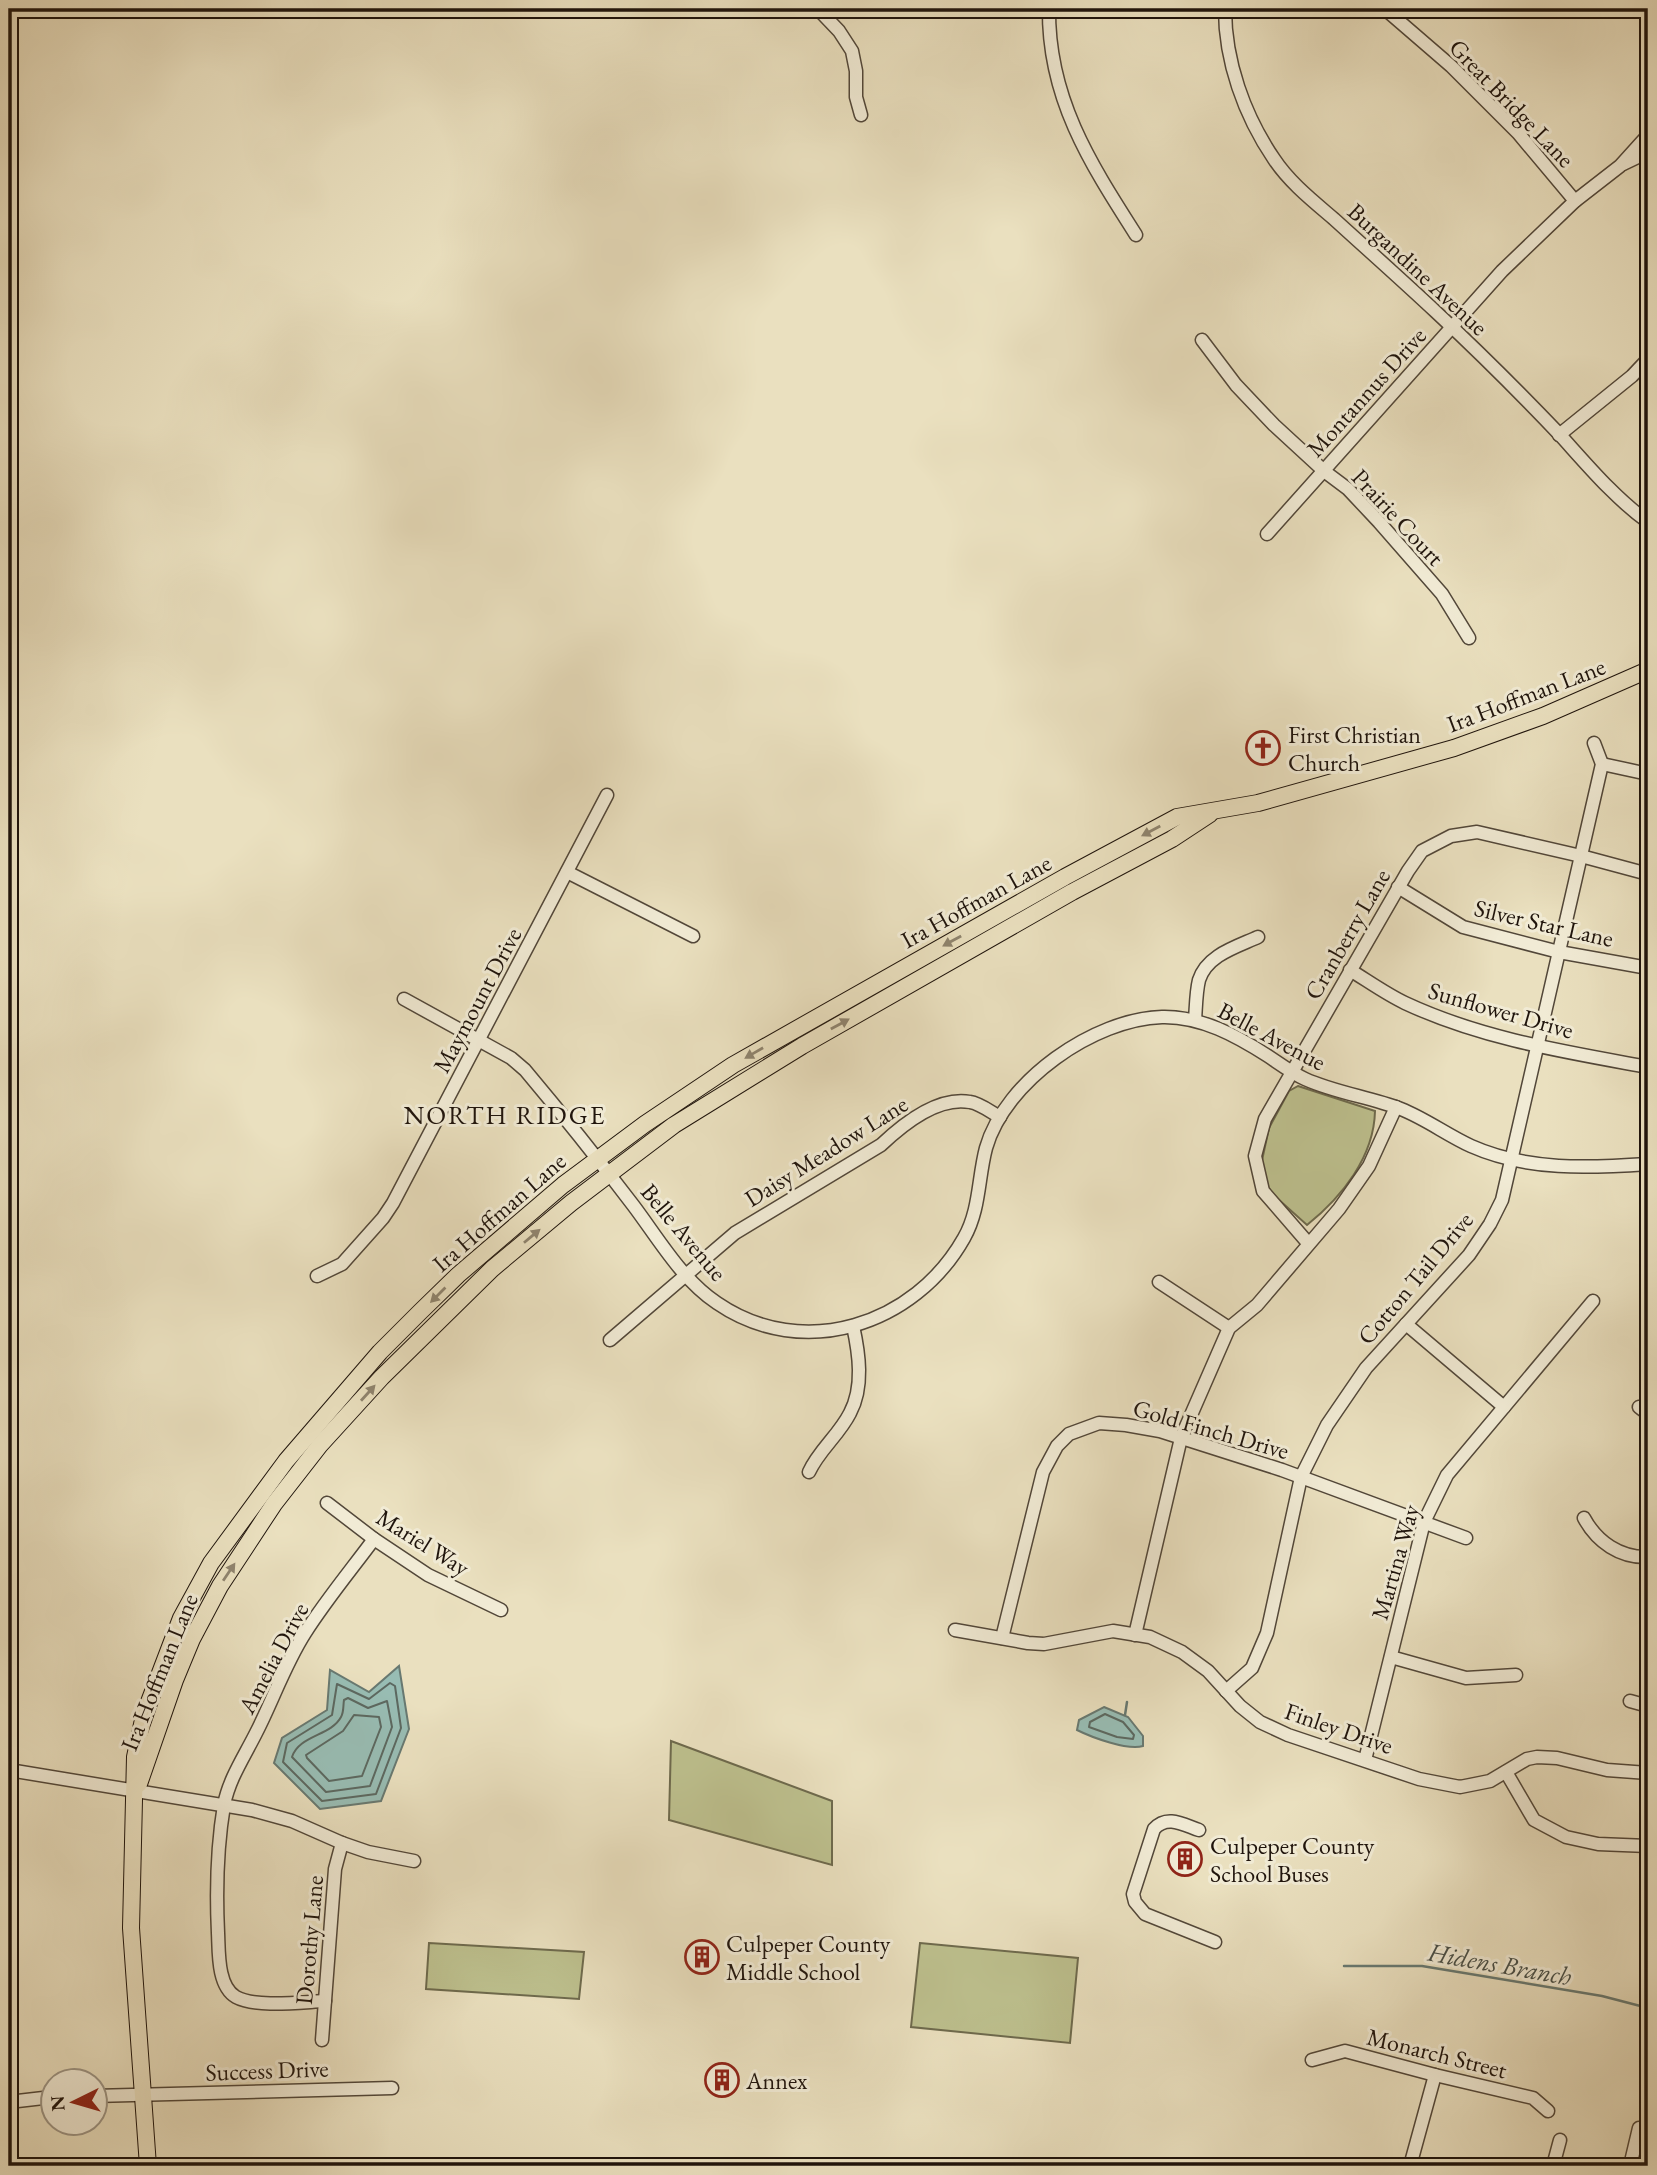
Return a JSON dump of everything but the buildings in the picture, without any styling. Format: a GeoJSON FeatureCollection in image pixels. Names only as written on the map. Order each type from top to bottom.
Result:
{"type":"FeatureCollection","features":[{"type":"Feature","properties":{"kind":"main road","name":"Ira Hoffman Lane"},"geometry":{"type":"LineString","coordinates":[[148,2166],[131,1928],[135,1757],[144,1715],[181,1618],[219,1553],[286,1461],[380,1352],[458,1275],[598,1158],[733,1065],[1065,877],[1177,817],[1258,803],[1504,731],[1648,670]]}},
{"type":"Feature","properties":{"kind":"main road","name":"Ira Hoffman Lane"},"geometry":{"type":"LineString","coordinates":[[135,1792],[175,1680],[198,1628],[220,1586],[274,1504],[308,1460],[382,1377],[492,1269],[571,1203],[674,1125],[802,1046],[1172,839],[1215,810]]}},
{"type":"Feature","properties":{"kind":"street"},"geometry":{"type":"LineString","coordinates":[[818,9],[839,31],[852,51],[855,60],[856,97],[861,115]]}},
{"type":"Feature","properties":{"kind":"street"},"geometry":{"type":"LineString","coordinates":[[1049,9],[1057,72],[1071,120],[1086,155],[1136,235]]}},
{"type":"Feature","properties":{"kind":"street","name":"Burgandine Avenue"},"geometry":{"type":"LineString","coordinates":[[1225,9],[1232,64],[1242,99],[1275,161],[1301,190],[1451,327],[1600,480],[1648,522]]}},
{"type":"Feature","properties":{"kind":"street","name":"Great Bridge Lane"},"geometry":{"type":"LineString","coordinates":[[1385,9],[1451,66],[1511,126],[1575,201]]}},
{"type":"Feature","properties":{"kind":"street","name":"Montannus Drive"},"geometry":{"type":"LineString","coordinates":[[1267,534],[1502,271],[1575,201],[1620,166],[1648,135]]}},
{"type":"Feature","properties":{"kind":"street","name":"Montannus Drive"},"geometry":{"type":"LineString","coordinates":[[1620,166],[1648,152]]}},
{"type":"Feature","properties":{"kind":"street","name":"Prairie Court"},"geometry":{"type":"LineString","coordinates":[[1202,340],[1236,385],[1274,425],[1348,489],[1442,594],[1469,638]]}},
{"type":"Feature","properties":{"kind":"street"},"geometry":{"type":"LineString","coordinates":[[1559,435],[1632,376],[1648,359]]}},
{"type":"Feature","properties":{"kind":"street"},"geometry":{"type":"LineString","coordinates":[[1594,743],[1602,764],[1648,774]]}},
{"type":"Feature","properties":{"kind":"street","name":"Cotton Tail Drive"},"geometry":{"type":"LineString","coordinates":[[1226,1691],[1252,1668],[1267,1633],[1301,1477],[1327,1425],[1366,1368],[1469,1255],[1502,1200],[1602,764]]}},
{"type":"Feature","properties":{"kind":"street","name":"Maymount Drive"},"geometry":{"type":"LineString","coordinates":[[317,1276],[342,1265],[388,1212],[607,795]]}},
{"type":"Feature","properties":{"kind":"street","name":"Cranberry Lane"},"geometry":{"type":"LineString","coordinates":[[1308,1243],[1263,1191],[1255,1156],[1265,1119],[1398,887],[1422,851],[1451,836],[1477,832],[1648,874]]}},
{"type":"Feature","properties":{"kind":"street"},"geometry":{"type":"LineString","coordinates":[[567,872],[693,936]]}},
{"type":"Feature","properties":{"kind":"street","name":"Silver Star Lane"},"geometry":{"type":"LineString","coordinates":[[1398,887],[1463,927],[1559,953],[1648,968]]}},
{"type":"Feature","properties":{"kind":"street"},"geometry":{"type":"LineString","coordinates":[[1195,1020],[1199,980],[1207,965],[1223,953],[1258,937]]}},
{"type":"Feature","properties":{"kind":"street","name":"Sunflower Drive"},"geometry":{"type":"LineString","coordinates":[[1350,970],[1404,1003],[1457,1024],[1538,1047],[1648,1067]]}},
{"type":"Feature","properties":{"kind":"street","name":"Belle Avenue"},"geometry":{"type":"LineString","coordinates":[[404,999],[511,1058],[525,1070],[598,1158],[686,1274],[716,1303],[752,1321],[783,1330],[806,1332],[853,1326],[889,1313],[922,1291],[946,1266],[971,1224],[986,1147],[1000,1117],[1031,1077],[1057,1057],[1108,1030],[1145,1018],[1195,1020],[1226,1032],[1291,1071],[1324,1087],[1396,1107],[1430,1121],[1472,1146],[1513,1159],[1566,1167],[1648,1164]]}},
{"type":"Feature","properties":{"kind":"street","name":"Daisy Meadow Lane"},"geometry":{"type":"LineString","coordinates":[[610,1339],[735,1233],[881,1145],[899,1128],[951,1101],[972,1102],[1000,1117]]}},
{"type":"Feature","properties":{"kind":"street"},"geometry":{"type":"LineString","coordinates":[[1135,1635],[1181,1438],[1229,1328],[1257,1305],[1339,1209],[1369,1166],[1396,1107]]}},
{"type":"Feature","properties":{"kind":"street"},"geometry":{"type":"LineString","coordinates":[[1159,1282],[1229,1328]]}},
{"type":"Feature","properties":{"kind":"street","name":"Martina Way"},"geometry":{"type":"LineString","coordinates":[[1365,1760],[1424,1522],[1447,1475],[1593,1301]]}},
{"type":"Feature","properties":{"kind":"street"},"geometry":{"type":"LineString","coordinates":[[1406,1324],[1504,1408]]}},
{"type":"Feature","properties":{"kind":"street"},"geometry":{"type":"LineString","coordinates":[[809,1472],[851,1412],[858,1383],[858,1349],[853,1326]]}},
{"type":"Feature","properties":{"kind":"street","name":"Gold Finch Drive"},"geometry":{"type":"LineString","coordinates":[[1002,1638],[1043,1472],[1057,1446],[1069,1434],[1099,1423],[1126,1424],[1181,1438],[1301,1477],[1466,1538]]}},
{"type":"Feature","properties":{"kind":"street","name":"Mariel Way"},"geometry":{"type":"LineString","coordinates":[[327,1503],[428,1575],[501,1610]]}},
{"type":"Feature","properties":{"kind":"street"},"geometry":{"type":"LineString","coordinates":[[1584,1518],[1593,1532],[1612,1549],[1648,1557]]}},
{"type":"Feature","properties":{"kind":"street","name":"Amelia Drive"},"geometry":{"type":"LineString","coordinates":[[325,2001],[253,2001],[233,1996],[226,1987],[220,1965],[217,1890],[224,1805],[231,1779],[304,1635],[374,1539]]}},
{"type":"Feature","properties":{"kind":"street","name":"Finley Drive"},"geometry":{"type":"LineString","coordinates":[[955,1630],[1044,1644],[1113,1631],[1150,1637],[1182,1653],[1208,1671],[1259,1722],[1288,1735],[1419,1779],[1460,1787],[1490,1781],[1527,1759],[1537,1757],[1557,1758],[1607,1770],[1648,1773]]}},
{"type":"Feature","properties":{"kind":"street"},"geometry":{"type":"LineString","coordinates":[[1391,1657],[1466,1678],[1516,1675]]}},
{"type":"Feature","properties":{"kind":"street"},"geometry":{"type":"LineString","coordinates":[[1630,1701],[1648,1706]]}},
{"type":"Feature","properties":{"kind":"street"},"geometry":{"type":"LineString","coordinates":[[9,1770],[224,1805],[292,1821],[368,1852],[414,1861]]}},
{"type":"Feature","properties":{"kind":"street"},"geometry":{"type":"LineString","coordinates":[[1506,1772],[1534,1820],[1566,1837],[1598,1844],[1648,1846]]}},
{"type":"Feature","properties":{"kind":"street"},"geometry":{"type":"LineString","coordinates":[[1199,1830],[1169,1821],[1158,1824],[1133,1894],[1135,1902],[1145,1914],[1215,1942]]}},
{"type":"Feature","properties":{"kind":"street","name":"Dorothy Lane"},"geometry":{"type":"LineString","coordinates":[[322,2040],[335,1869],[342,1843]]}},
{"type":"Feature","properties":{"kind":"street","name":"Monarch Street"},"geometry":{"type":"LineString","coordinates":[[1312,2060],[1345,2051],[1435,2076],[1533,2098],[1548,2111]]}},
{"type":"Feature","properties":{"kind":"street"},"geometry":{"type":"LineString","coordinates":[[1410,2166],[1435,2076]]}},
{"type":"Feature","properties":{"kind":"street","name":"Success Drive"},"geometry":{"type":"LineString","coordinates":[[108,2096],[393,2088]]}},
{"type":"Feature","properties":{"kind":"street"},"geometry":{"type":"LineString","coordinates":[[9,2102],[38,2099]]}},
{"type":"Feature","properties":{"kind":"street"},"geometry":{"type":"LineString","coordinates":[[1630,2166],[1644,2130]]}},
{"type":"Feature","properties":{"kind":"street"},"geometry":{"type":"LineString","coordinates":[[1553,2166],[1560,2140]]}},
{"type":"Feature","properties":{"kind":"green space"},"geometry":{"type":"Polygon","coordinates":[[[1298,1086],[1375,1111],[1369,1144],[1354,1175],[1332,1202],[1307,1225],[1269,1191],[1261,1165],[1269,1128],[1289,1091],[1298,1086]]]}},
{"type":"Feature","properties":{"kind":"green space"},"geometry":{"type":"Polygon","coordinates":[[[671,1741],[832,1801],[832,1865],[669,1820],[671,1741]]]}},
{"type":"Feature","properties":{"kind":"green space"},"geometry":{"type":"Polygon","coordinates":[[[429,1943],[584,1952],[579,1999],[426,1989],[429,1943]]]}},
{"type":"Feature","properties":{"kind":"green space"},"geometry":{"type":"Polygon","coordinates":[[[920,1943],[1078,1958],[1070,2043],[911,2027],[920,1943]]]}},
{"type":"Feature","properties":{"kind":"water"},"geometry":{"type":"Polygon","coordinates":[[[399,1666],[409,1729],[381,1801],[320,1809],[274,1763],[282,1738],[327,1710],[330,1670],[369,1692],[399,1666]]]}},
{"type":"Feature","properties":{"kind":"water"},"geometry":{"type":"Polygon","coordinates":[[[1104,1707],[1128,1717],[1143,1736],[1143,1746],[1119,1745],[1077,1730],[1079,1720],[1104,1707]]]}},
{"type":"Feature","properties":{"kind":"waterway"},"geometry":{"type":"LineString","coordinates":[[1125,1715],[1127,1702]]}},
{"type":"Feature","properties":{"kind":"waterway","name":"Hidens Branch"},"geometry":{"type":"LineString","coordinates":[[1344,1966],[1422,1966],[1602,1996],[1648,2008]]}},
{"type":"Feature","properties":{"kind":"place","name":"First Christian Church"},"geometry":{"type":"Point","coordinates":[1263,748]}},
{"type":"Feature","properties":{"kind":"place","name":"Culpeper County School Buses"},"geometry":{"type":"Point","coordinates":[1185,1859]}},
{"type":"Feature","properties":{"kind":"place","name":"Culpeper County Middle School"},"geometry":{"type":"Point","coordinates":[702,1957]}},
{"type":"Feature","properties":{"kind":"place","name":"Annex"},"geometry":{"type":"Point","coordinates":[722,2080]}},
{"type":"Feature","properties":{"kind":"district","name":"NORTH RIDGE"},"geometry":{"type":"Point","coordinates":[505,1115]}}]}
